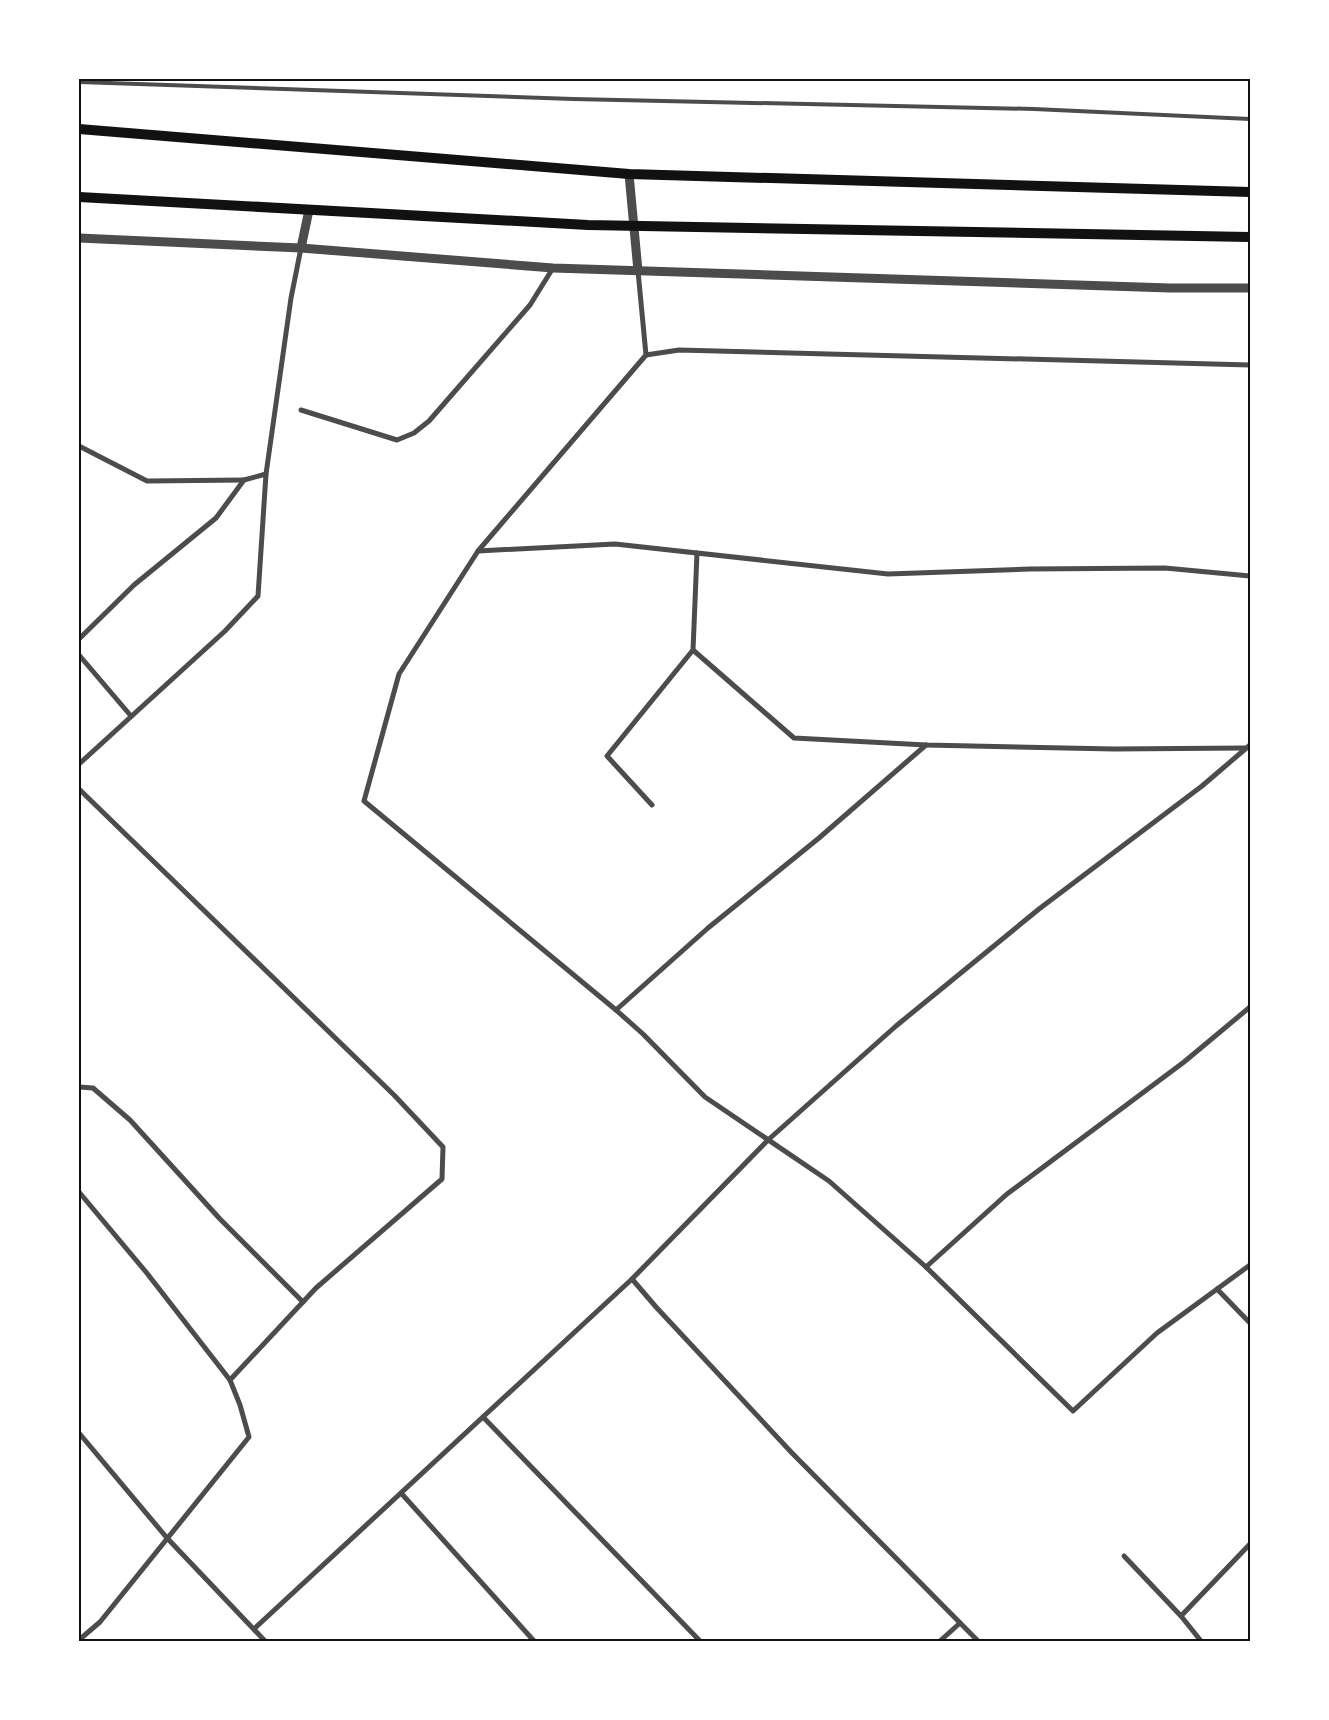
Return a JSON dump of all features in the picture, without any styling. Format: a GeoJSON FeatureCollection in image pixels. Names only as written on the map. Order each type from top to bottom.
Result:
{"type":"FeatureCollection","features":[{"type":"Feature","properties":{"kind":"main road"},"geometry":{"type":"LineString","coordinates":[[79,129],[630,174],[1250,192]]}},
{"type":"Feature","properties":{"kind":"main road"},"geometry":{"type":"LineString","coordinates":[[79,198],[634,226],[1250,237]]}},
{"type":"Feature","properties":{"kind":"street"},"geometry":{"type":"LineString","coordinates":[[630,174],[646,355]]}},
{"type":"Feature","properties":{"kind":"street"},"geometry":{"type":"LineString","coordinates":[[79,764],[225,631],[258,596],[266,474],[291,298],[309,210]]}},
{"type":"Feature","properties":{"kind":"street"},"geometry":{"type":"LineString","coordinates":[[79,238],[301,248],[553,268],[1170,288],[1250,288]]}},
{"type":"Feature","properties":{"kind":"street"},"geometry":{"type":"LineString","coordinates":[[301,410],[397,440],[414,433],[429,421],[530,305],[553,268]]}},
{"type":"Feature","properties":{"kind":"street"},"geometry":{"type":"LineString","coordinates":[[1250,366],[679,350],[646,355],[478,551],[399,674],[364,800],[616,1010],[643,1034],[705,1097],[829,1182],[926,1267],[1073,1411],[1157,1333],[1250,1265]]}},
{"type":"Feature","properties":{"kind":"street"},"geometry":{"type":"LineString","coordinates":[[79,446],[147,481],[244,480],[266,474]]}},
{"type":"Feature","properties":{"kind":"street"},"geometry":{"type":"LineString","coordinates":[[79,639],[134,585],[216,518],[244,480]]}},
{"type":"Feature","properties":{"kind":"street"},"geometry":{"type":"LineString","coordinates":[[478,551],[616,544],[888,574],[1030,568],[1165,568],[1250,576]]}},
{"type":"Feature","properties":{"kind":"street"},"geometry":{"type":"LineString","coordinates":[[652,805],[607,756],[693,650],[697,553]]}},
{"type":"Feature","properties":{"kind":"street"},"geometry":{"type":"LineString","coordinates":[[693,650],[794,738],[926,745],[1114,749],[1248,746]]}},
{"type":"Feature","properties":{"kind":"street"},"geometry":{"type":"LineString","coordinates":[[79,655],[131,716]]}},
{"type":"Feature","properties":{"kind":"street"},"geometry":{"type":"LineString","coordinates":[[616,1010],[708,928],[819,838],[926,745]]}},
{"type":"Feature","properties":{"kind":"street"},"geometry":{"type":"LineString","coordinates":[[254,1629],[632,1278],[768,1140],[896,1026],[1031,915],[1202,786],[1248,746]]}},
{"type":"Feature","properties":{"kind":"street"},"geometry":{"type":"LineString","coordinates":[[79,789],[394,1095],[443,1148],[442,1179],[316,1288],[230,1380]]}},
{"type":"Feature","properties":{"kind":"street"},"geometry":{"type":"LineString","coordinates":[[926,1267],[1007,1194],[1184,1062],[1250,1007]]}},
{"type":"Feature","properties":{"kind":"street"},"geometry":{"type":"LineString","coordinates":[[79,1087],[93,1088],[130,1120],[220,1219],[302,1302]]}},
{"type":"Feature","properties":{"kind":"street"},"geometry":{"type":"LineString","coordinates":[[79,1192],[146,1272],[230,1380],[240,1405],[249,1437],[100,1622],[79,1640]]}},
{"type":"Feature","properties":{"kind":"street"},"geometry":{"type":"LineString","coordinates":[[632,1278],[656,1307],[792,1452],[978,1641]]}},
{"type":"Feature","properties":{"kind":"street"},"geometry":{"type":"LineString","coordinates":[[1217,1289],[1250,1323]]}},
{"type":"Feature","properties":{"kind":"street"},"geometry":{"type":"LineString","coordinates":[[483,1417],[700,1641]]}},
{"type":"Feature","properties":{"kind":"street"},"geometry":{"type":"LineString","coordinates":[[79,1433],[167,1538],[266,1641]]}},
{"type":"Feature","properties":{"kind":"street"},"geometry":{"type":"LineString","coordinates":[[401,1493],[534,1641]]}},
{"type":"Feature","properties":{"kind":"street"},"geometry":{"type":"LineString","coordinates":[[1181,1616],[1250,1544]]}},
{"type":"Feature","properties":{"kind":"street"},"geometry":{"type":"LineString","coordinates":[[1124,1556],[1181,1616],[1201,1641]]}},
{"type":"Feature","properties":{"kind":"street"},"geometry":{"type":"LineString","coordinates":[[940,1641],[960,1623]]}},
{"type":"Feature","properties":{"kind":"lane"},"geometry":{"type":"LineString","coordinates":[[79,82],[573,99],[1034,109],[1250,119]]}}]}
